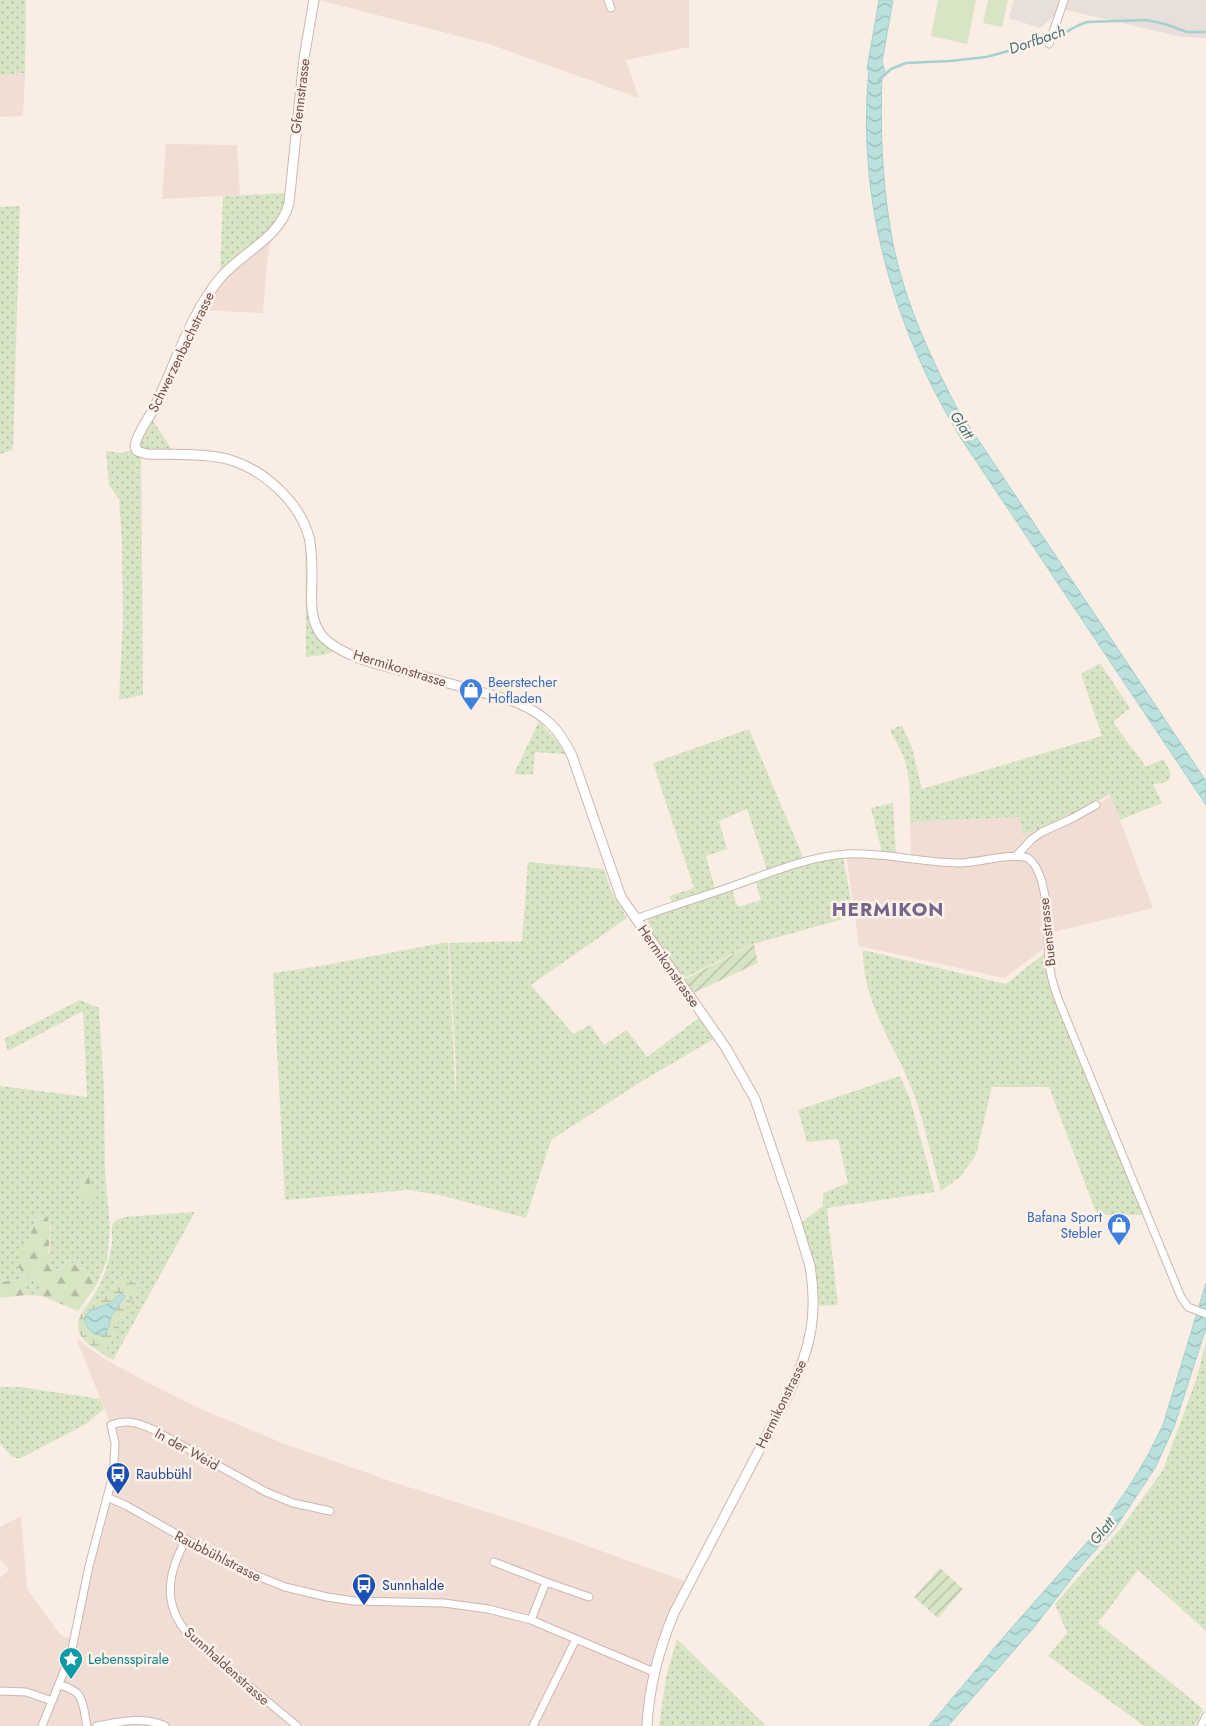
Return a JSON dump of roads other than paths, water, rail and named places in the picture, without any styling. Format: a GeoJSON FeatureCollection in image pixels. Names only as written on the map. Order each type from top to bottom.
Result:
{"type":"FeatureCollection","features":[{"type":"Feature","properties":{"kind":"street","name":"Gfennstrasse"},"geometry":{"type":"LineString","coordinates":[[290,193],[304,58],[314,0]]}},
{"type":"Feature","properties":{"kind":"street"},"geometry":{"type":"LineString","coordinates":[[608,0],[611,8]]}},
{"type":"Feature","properties":{"kind":"street"},"geometry":{"type":"LineString","coordinates":[[1051,37],[1064,0]]}},
{"type":"Feature","properties":{"kind":"street","name":"Schwerzenbachstrasse"},"geometry":{"type":"LineString","coordinates":[[136,449],[134,446],[137,439],[156,404],[187,334],[207,297],[229,268],[282,222],[286,214],[290,193]]}},
{"type":"Feature","properties":{"kind":"street","name":"Hermikonstrasse"},"geometry":{"type":"LineString","coordinates":[[136,449],[141,453],[147,454],[213,457],[237,463],[262,476],[285,496],[304,524],[309,538],[312,554],[313,613],[318,630],[331,644],[361,658],[516,702],[546,718],[560,734],[572,756],[621,897],[726,1048],[749,1086],[761,1112],[805,1248],[814,1297],[812,1325],[803,1363],[674,1613],[661,1646],[654,1672],[647,1710],[647,1726]]}},
{"type":"Feature","properties":{"kind":"street"},"geometry":{"type":"LineString","coordinates":[[636,919],[793,864],[820,858],[846,854],[867,854],[933,862],[962,863],[1016,856],[1032,839],[1042,832],[1096,805]]}},
{"type":"Feature","properties":{"kind":"street","name":"Buenstrasse"},"geometry":{"type":"LineString","coordinates":[[1016,856],[1028,858],[1037,869],[1047,910],[1050,970],[1057,995],[1181,1297],[1188,1307],[1206,1314]]}},
{"type":"Feature","properties":{"kind":"street","name":"In der Weid"},"geometry":{"type":"LineString","coordinates":[[107,1497],[114,1463],[111,1425],[120,1422],[136,1422],[266,1492],[293,1503],[330,1511]]}},
{"type":"Feature","properties":{"kind":"street"},"geometry":{"type":"LineString","coordinates":[[42,1726],[71,1654],[89,1566],[107,1497]]}},
{"type":"Feature","properties":{"kind":"street","name":"Raubbühlstrasse"},"geometry":{"type":"LineString","coordinates":[[107,1497],[127,1506],[250,1574],[305,1592],[368,1602],[444,1603],[488,1609],[530,1620],[654,1672]]}},
{"type":"Feature","properties":{"kind":"street","name":"Sunnhaldenstrasse"},"geometry":{"type":"LineString","coordinates":[[186,1540],[175,1563],[170,1580],[170,1599],[178,1620],[196,1642],[297,1726]]}},
{"type":"Feature","properties":{"kind":"street"},"geometry":{"type":"LineString","coordinates":[[494,1562],[589,1597]]}},
{"type":"Feature","properties":{"kind":"street"},"geometry":{"type":"LineString","coordinates":[[530,1620],[546,1582]]}},
{"type":"Feature","properties":{"kind":"street"},"geometry":{"type":"LineString","coordinates":[[533,1726],[576,1638]]}},
{"type":"Feature","properties":{"kind":"street"},"geometry":{"type":"LineString","coordinates":[[59,1685],[72,1688],[80,1696],[87,1726]]}},
{"type":"Feature","properties":{"kind":"street"},"geometry":{"type":"LineString","coordinates":[[0,1690],[26,1692],[52,1701]]}},
{"type":"Feature","properties":{"kind":"street"},"geometry":{"type":"LineString","coordinates":[[1201,1726],[1206,1716]]}},
{"type":"Feature","properties":{"kind":"street"},"geometry":{"type":"LineString","coordinates":[[97,1726],[149,1720],[165,1726]]}},
{"type":"Feature","properties":{"kind":"water","name":"Glatt"},"geometry":{"type":"Polygon","coordinates":[[[879,0],[893,0],[882,62],[885,72],[882,76],[881,114],[882,152],[890,227],[900,274],[925,343],[957,408],[1206,781],[1206,805],[962,440],[938,398],[917,354],[899,309],[885,262],[875,215],[868,167],[866,119],[869,70],[867,69],[879,0]]]}},
{"type":"Feature","properties":{"kind":"water","name":"Glatt"},"geometry":{"type":"Polygon","coordinates":[[[1206,1283],[1206,1328],[1174,1427],[1155,1468],[1114,1530],[1083,1564],[1035,1626],[948,1726],[929,1726],[1001,1640],[1104,1523],[1132,1482],[1163,1425],[1206,1283]]]}},
{"type":"Feature","properties":{"kind":"water"},"geometry":{"type":"Polygon","coordinates":[[[121,1293],[125,1296],[111,1316],[109,1327],[105,1334],[98,1335],[93,1333],[85,1322],[86,1315],[92,1310],[111,1303],[121,1293]]]}},
{"type":"Feature","properties":{"kind":"waterway","name":"Dorfbach"},"geometry":{"type":"LineString","coordinates":[[879,80],[891,69],[906,63],[986,57],[1023,47],[1046,36],[1066,32],[1087,22],[1146,20],[1187,32],[1206,32]]}},
{"type":"Feature","properties":{"kind":"place","name":"Beerstecher Hofladen"},"geometry":{"type":"Point","coordinates":[471,711]}},
{"type":"Feature","properties":{"kind":"place","name":"Bafana Sport Stebler"},"geometry":{"type":"Point","coordinates":[1119,1246]}},
{"type":"Feature","properties":{"kind":"place","name":"Raubbühl"},"geometry":{"type":"Point","coordinates":[118,1495]}},
{"type":"Feature","properties":{"kind":"place","name":"Sunnhalde"},"geometry":{"type":"Point","coordinates":[364,1606]}},
{"type":"Feature","properties":{"kind":"place","name":"Lebensspirale"},"geometry":{"type":"Point","coordinates":[71,1680]}},
{"type":"Feature","properties":{"kind":"district","name":"HERMIKON"},"geometry":{"type":"Point","coordinates":[888,909]}}]}
